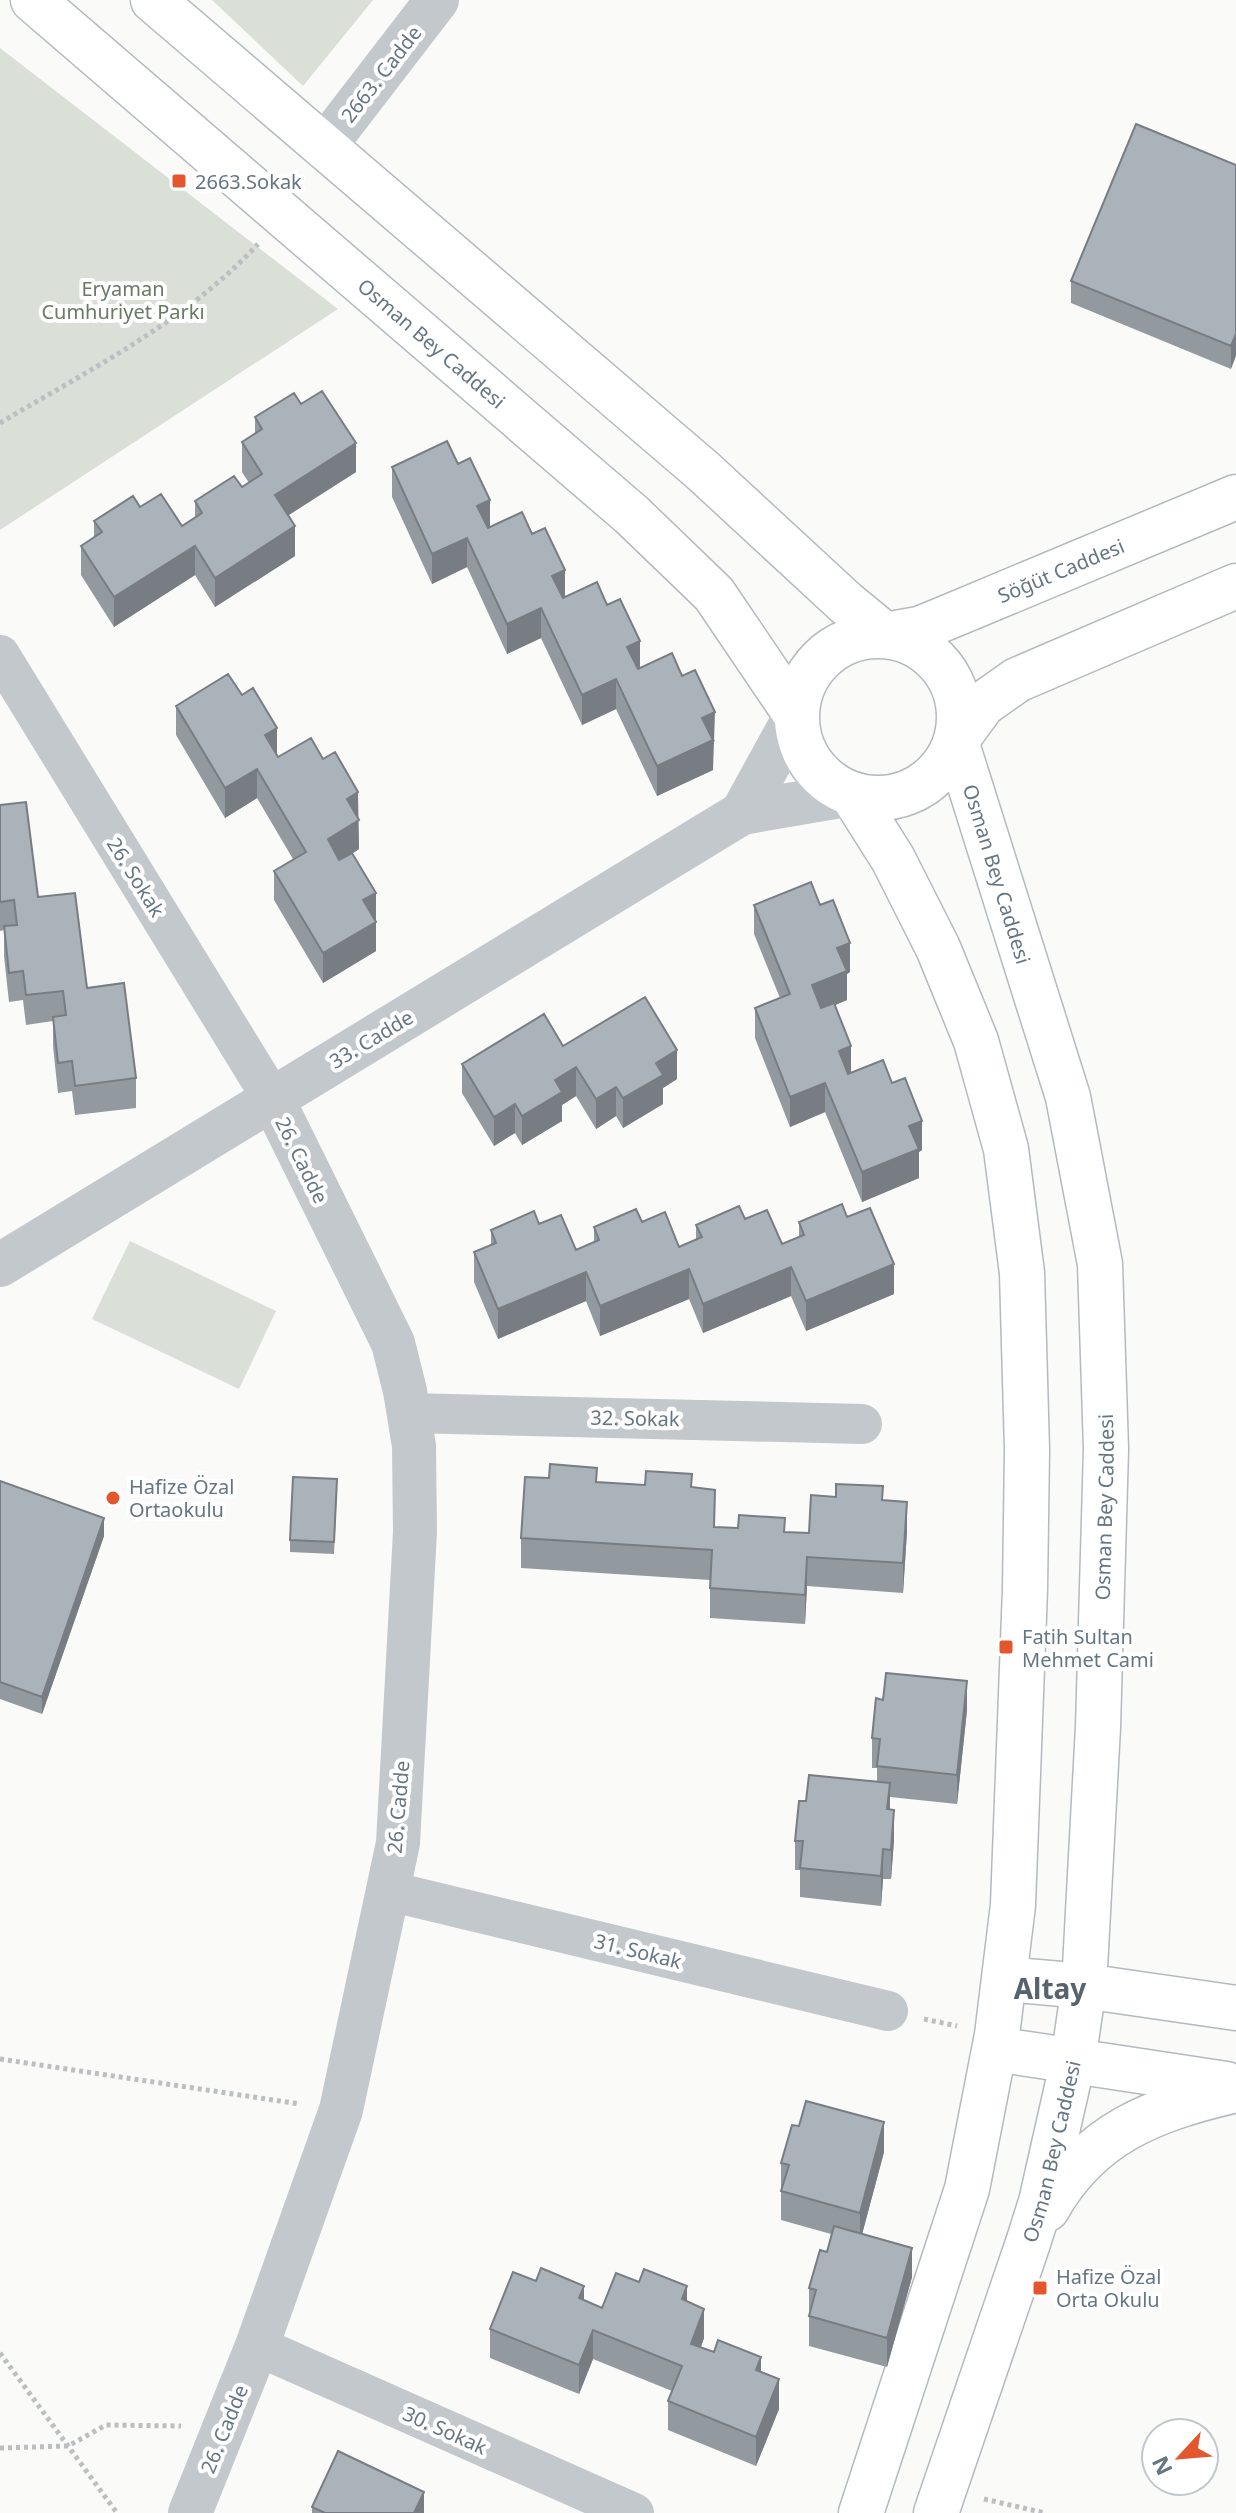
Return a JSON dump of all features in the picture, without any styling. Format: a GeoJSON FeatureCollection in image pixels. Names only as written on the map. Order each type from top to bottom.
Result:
{"type":"FeatureCollection","features":[{"type":"Feature","properties":{"kind":"main road","name":"Osman Bey Caddesi"},"geometry":{"type":"LineString","coordinates":[[33,0],[632,515],[714,594],[796,715]]}},
{"type":"Feature","properties":{"kind":"main road"},"geometry":{"type":"LineString","coordinates":[[153,0],[702,470],[885,635]]}},
{"type":"Feature","properties":{"kind":"main road","name":"Söğüt Caddesi"},"geometry":{"type":"LineString","coordinates":[[885,635],[919,629],[1236,497]]}},
{"type":"Feature","properties":{"kind":"main road"},"geometry":{"type":"LineString","coordinates":[[956,741],[960,717],[956,693],[946,671],[929,653],[909,641],[885,635],[842,643],[824,656],[809,673],[800,693],[796,715],[800,740],[811,763],[829,782],[852,794],[877,799],[903,795],[927,783],[945,764],[956,741],[983,704],[1017,680],[1236,586]]}},
{"type":"Feature","properties":{"kind":"main road","name":"Osman Bey Caddesi"},"geometry":{"type":"LineString","coordinates":[[940,2502],[1041,2202],[1073,2061],[1084,1986],[1098,1727],[1106,1449],[1100,1264],[1068,1097],[956,741]]}},
{"type":"Feature","properties":{"kind":"main road"},"geometry":{"type":"LineString","coordinates":[[852,794],[893,859],[938,948],[976,1041],[1008,1164],[1022,1273],[1027,1450],[1013,1905],[996,2042],[967,2189],[861,2513]]}},
{"type":"Feature","properties":{"kind":"main road"},"geometry":{"type":"LineString","coordinates":[[1005,1979],[1084,1986],[1236,2008]]}},
{"type":"Feature","properties":{"kind":"main road"},"geometry":{"type":"LineString","coordinates":[[996,2042],[1073,2061],[1236,2088]]}},
{"type":"Feature","properties":{"kind":"main road"},"geometry":{"type":"LineString","coordinates":[[1028,2243],[1055,2195],[1087,2156],[1132,2123],[1185,2102],[1236,2088]]}},
{"type":"Feature","properties":{"kind":"street","name":"2663. Cadde"},"geometry":{"type":"LineString","coordinates":[[324,147],[437,0]]}},
{"type":"Feature","properties":{"kind":"street","name":"26. Sokak"},"geometry":{"type":"LineString","coordinates":[[0,655],[273,1100]]}},
{"type":"Feature","properties":{"kind":"street","name":"33. Cadde"},"geometry":{"type":"LineString","coordinates":[[742,813],[796,715]]}},
{"type":"Feature","properties":{"kind":"street","name":"33. Cadde"},"geometry":{"type":"LineString","coordinates":[[0,1265],[742,813],[852,794]]}},
{"type":"Feature","properties":{"kind":"street","name":"26. Cadde"},"geometry":{"type":"LineString","coordinates":[[190,2513],[257,2346],[341,2110],[398,1843],[415,1532],[414,1446],[409,1413],[393,1343],[273,1100]]}},
{"type":"Feature","properties":{"kind":"street","name":"32. Sokak"},"geometry":{"type":"LineString","coordinates":[[409,1413],[862,1424]]}},
{"type":"Feature","properties":{"kind":"street","name":"31. Sokak"},"geometry":{"type":"LineString","coordinates":[[389,1891],[888,2011]]}},
{"type":"Feature","properties":{"kind":"street","name":"30. Sokak"},"geometry":{"type":"LineString","coordinates":[[257,2346],[634,2513]]}},
{"type":"Feature","properties":{"kind":"path"},"geometry":{"type":"LineString","coordinates":[[0,423],[139,341],[245,258],[282,214]]}},
{"type":"Feature","properties":{"kind":"path"},"geometry":{"type":"LineString","coordinates":[[888,2011],[996,2042]]}},
{"type":"Feature","properties":{"kind":"path"},"geometry":{"type":"LineString","coordinates":[[0,2059],[341,2110]]}},
{"type":"Feature","properties":{"kind":"path"},"geometry":{"type":"LineString","coordinates":[[0,2353],[117,2513]]}},
{"type":"Feature","properties":{"kind":"path"},"geometry":{"type":"LineString","coordinates":[[0,2448],[68,2446],[106,2425],[225,2427]]}},
{"type":"Feature","properties":{"kind":"path"},"geometry":{"type":"LineString","coordinates":[[940,2502],[1045,2513]]}},
{"type":"Feature","properties":{"kind":"green space"},"geometry":{"type":"Polygon","coordinates":[[[212,0],[373,0],[303,86],[212,0]]]}},
{"type":"Feature","properties":{"kind":"green space","name":"Eryaman Cumhuriyet Parkı"},"geometry":{"type":"Polygon","coordinates":[[[0,48],[338,309],[0,530],[0,48]]]}},
{"type":"Feature","properties":{"kind":"green space"},"geometry":{"type":"Polygon","coordinates":[[[130,1241],[276,1311],[239,1389],[92,1319],[130,1241]]]}},
{"type":"Feature","properties":{"kind":"building"},"geometry":{"type":"Polygon","coordinates":[[[1136,124],[1236,165],[1236,334],[1231,346],[1071,281],[1136,124]]]}},
{"type":"Feature","properties":{"kind":"building"},"geometry":{"type":"Polygon","coordinates":[[[322,391],[356,443],[275,495],[295,526],[215,578],[195,546],[114,597],[81,546],[102,532],[94,521],[133,496],[140,507],[161,494],[182,526],[202,513],[195,501],[234,476],[242,487],[262,474],[242,442],[262,429],[255,417],[294,393],[301,404],[322,391]]]}},
{"type":"Feature","properties":{"kind":"building"},"geometry":{"type":"Polygon","coordinates":[[[447,441],[458,464],[470,458],[490,500],[477,506],[488,528],[522,512],[532,534],[545,528],[565,570],[552,576],[563,598],[597,582],[607,605],[620,599],[640,641],[627,647],[638,669],[672,653],[682,676],[695,670],[715,712],[702,718],[713,740],[657,766],[616,679],[582,695],[541,608],[507,624],[467,538],[432,554],[392,467],[447,441]]]}},
{"type":"Feature","properties":{"kind":"building"},"geometry":{"type":"Polygon","coordinates":[[[228,674],[242,695],[253,688],[277,728],[265,735],[278,757],[311,738],[323,759],[335,752],[358,792],[347,799],[359,820],[328,839],[339,860],[352,853],[376,893],[363,900],[376,922],[323,953],[274,871],[306,852],[257,769],[225,788],[176,706],[228,674]]]}},
{"type":"Feature","properties":{"kind":"building"},"geometry":{"type":"Polygon","coordinates":[[[26,802],[38,897],[75,893],[87,988],[124,983],[136,1078],[75,1086],[72,1061],[58,1063],[53,1017],[66,1015],[63,991],[26,995],[23,971],[9,973],[4,926],[17,925],[14,900],[0,902],[0,805],[26,802]]]}},
{"type":"Feature","properties":{"kind":"building"},"geometry":{"type":"Polygon","coordinates":[[[811,882],[820,905],[833,900],[850,943],[837,948],[847,971],[812,985],[821,1008],[834,1003],[851,1046],[839,1051],[848,1074],[883,1060],[892,1083],[905,1078],[922,1121],[909,1126],[919,1149],[862,1172],[825,1083],[790,1097],[755,1008],[790,994],[754,905],[811,882]]]}},
{"type":"Feature","properties":{"kind":"building"},"geometry":{"type":"Polygon","coordinates":[[[645,997],[677,1050],[656,1063],[663,1075],[623,1098],[616,1087],[596,1099],[576,1067],[555,1080],[562,1092],[522,1116],[515,1104],[494,1117],[462,1064],[544,1014],[563,1046],[645,997]]]}},
{"type":"Feature","properties":{"kind":"building"},"geometry":{"type":"Polygon","coordinates":[[[842,1204],[847,1217],[870,1208],[894,1264],[806,1301],[791,1267],[703,1304],[689,1269],[600,1306],[586,1272],[498,1309],[474,1252],[496,1243],[491,1230],[534,1211],[539,1224],[561,1215],[576,1250],[599,1240],[594,1227],[636,1209],[642,1222],[665,1212],[679,1247],[702,1237],[696,1225],[739,1206],[745,1219],[767,1210],[782,1244],[804,1235],[799,1222],[842,1204]]]}},
{"type":"Feature","properties":{"kind":"building"},"geometry":{"type":"Polygon","coordinates":[[[550,1464],[597,1468],[596,1482],[645,1485],[646,1471],[692,1474],[691,1487],[715,1490],[714,1527],[738,1528],[739,1515],[785,1518],[784,1532],[809,1533],[811,1495],[836,1497],[836,1484],[883,1486],[882,1500],[907,1502],[903,1563],[807,1557],[805,1595],[710,1588],[712,1550],[521,1538],[525,1477],[549,1478],[550,1464]]]}},
{"type":"Feature","properties":{"kind":"building"},"geometry":{"type":"Polygon","coordinates":[[[293,1477],[337,1479],[334,1542],[290,1540],[293,1477]]]}},
{"type":"Feature","properties":{"kind":"building"},"geometry":{"type":"Polygon","coordinates":[[[0,1481],[104,1518],[42,1697],[0,1682],[0,1481]]]}},
{"type":"Feature","properties":{"kind":"building"},"geometry":{"type":"Polygon","coordinates":[[[886,1673],[967,1681],[957,1775],[877,1766],[880,1739],[872,1738],[876,1698],[883,1700],[886,1673]]]}},
{"type":"Feature","properties":{"kind":"building"},"geometry":{"type":"Polygon","coordinates":[[[809,1775],[890,1783],[887,1809],[894,1810],[891,1850],[883,1849],[881,1876],[800,1868],[803,1841],[795,1841],[799,1801],[806,1801],[809,1775]]]}},
{"type":"Feature","properties":{"kind":"building"},"geometry":{"type":"Polygon","coordinates":[[[806,2101],[884,2122],[860,2213],[781,2191],[789,2165],[781,2163],[792,2125],[799,2126],[806,2101]]]}},
{"type":"Feature","properties":{"kind":"building"},"geometry":{"type":"Polygon","coordinates":[[[834,2226],[912,2248],[887,2338],[809,2316],[816,2290],[809,2288],[820,2250],[827,2252],[834,2226]]]}},
{"type":"Feature","properties":{"kind":"building"},"geometry":{"type":"Polygon","coordinates":[[[541,2268],[584,2286],[579,2298],[602,2308],[616,2273],[639,2282],[644,2269],[687,2286],[682,2299],[704,2309],[691,2344],[714,2352],[718,2340],[761,2357],[756,2370],[779,2379],[756,2437],[668,2401],[682,2366],[593,2330],[579,2365],[490,2329],[513,2272],[536,2281],[541,2268]]]}},
{"type":"Feature","properties":{"kind":"building"},"geometry":{"type":"Polygon","coordinates":[[[338,2451],[424,2492],[414,2513],[325,2513],[312,2507],[338,2451]]]}},
{"type":"Feature","properties":{"kind":"place","name":"2663.Sokak"},"geometry":{"type":"Point","coordinates":[179,181]}},
{"type":"Feature","properties":{"kind":"place","name":"Hafize Özal Ortaokulu"},"geometry":{"type":"Point","coordinates":[113,1498]}},
{"type":"Feature","properties":{"kind":"place","name":"Fatih Sultan Mehmet Cami"},"geometry":{"type":"Point","coordinates":[1006,1647]}},
{"type":"Feature","properties":{"kind":"place","name":"Hafize Özal Orta Okulu"},"geometry":{"type":"Point","coordinates":[1040,2288]}},
{"type":"Feature","properties":{"kind":"district","name":"Altay"},"geometry":{"type":"Point","coordinates":[1050,1988]}}]}
